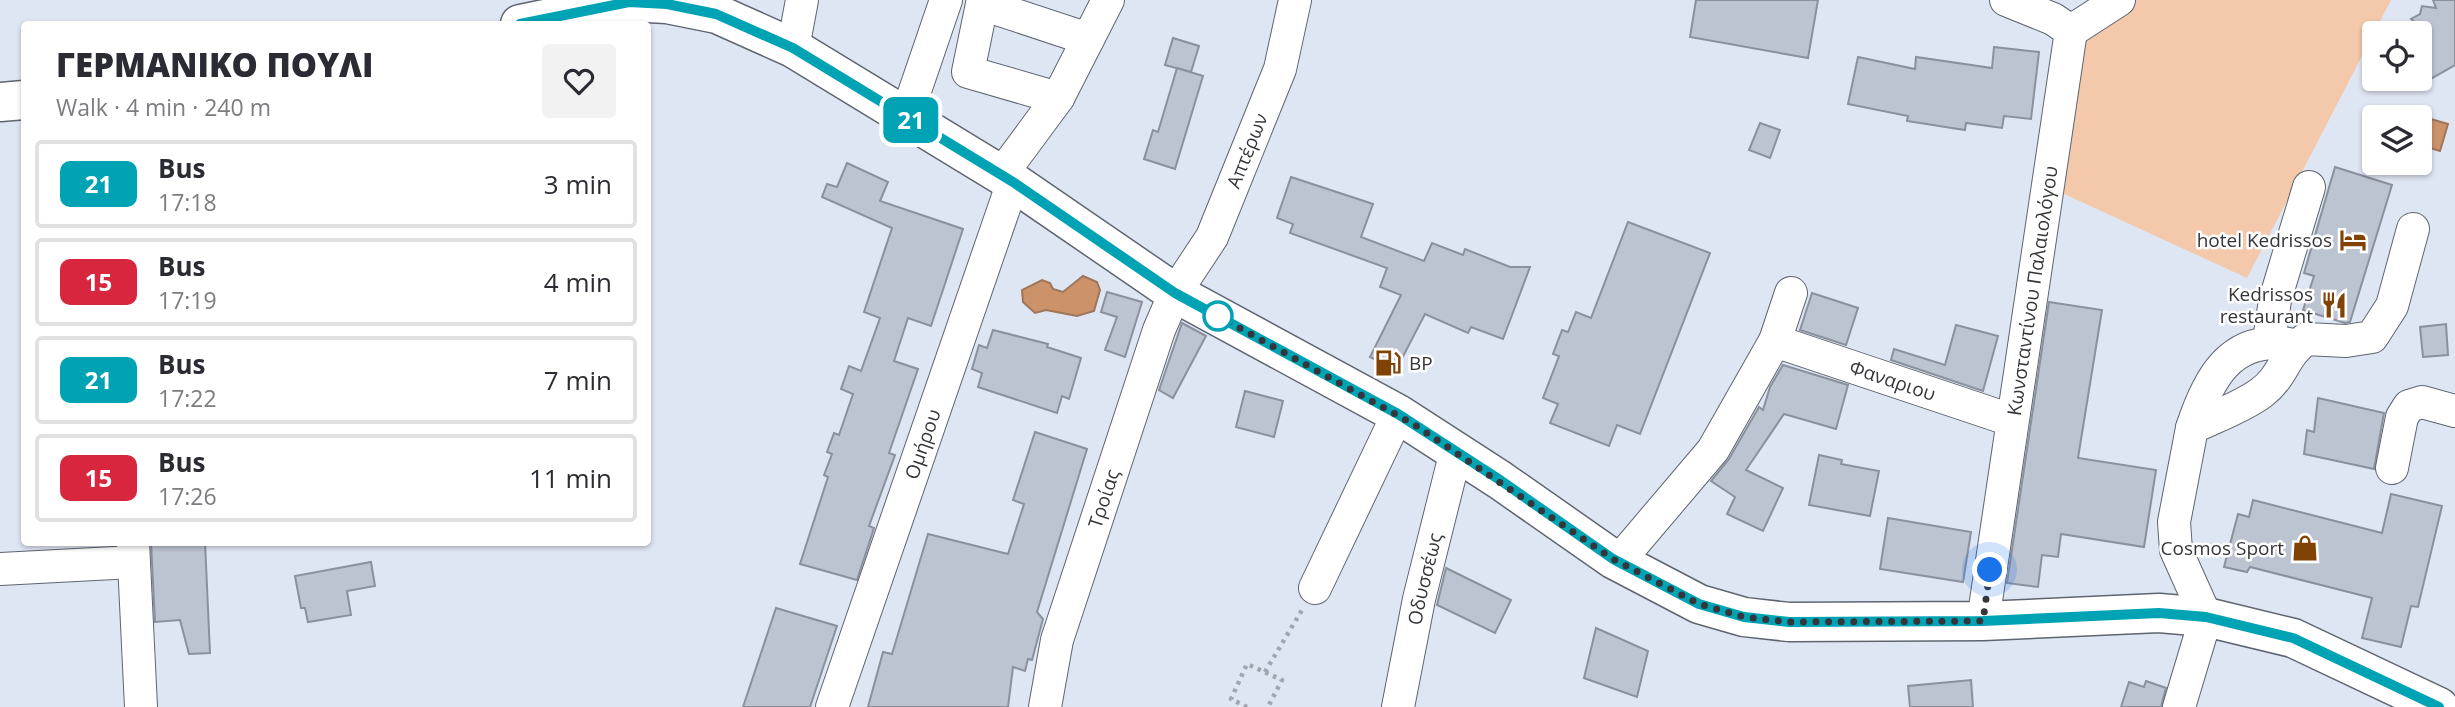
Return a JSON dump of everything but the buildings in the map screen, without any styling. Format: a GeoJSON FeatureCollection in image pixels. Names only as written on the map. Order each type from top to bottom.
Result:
{"type":"FeatureCollection","features":[{"type":"Feature","properties":{"kind":"main road"},"geometry":{"type":"LineString","coordinates":[[535,21],[629,2],[667,4],[716,14],[793,48],[1007,179],[1175,293],[1398,414],[1618,562],[1699,604],[1744,617],[1789,622],[1983,621],[2159,613],[2206,617],[2293,638],[2439,707]]}},
{"type":"Feature","properties":{"kind":"main road"},"geometry":{"type":"LineString","coordinates":[[0,102],[21,100]]}},
{"type":"Feature","properties":{"kind":"street"},"geometry":{"type":"LineString","coordinates":[[793,48],[802,0]]}},
{"type":"Feature","properties":{"kind":"street"},"geometry":{"type":"LineString","coordinates":[[906,117],[946,0]]}},
{"type":"Feature","properties":{"kind":"street","name":"Ομήρου"},"geometry":{"type":"LineString","coordinates":[[832,707],[1007,179],[1058,98],[1108,0]]}},
{"type":"Feature","properties":{"kind":"street","name":"Απτέρων"},"geometry":{"type":"LineString","coordinates":[[1175,293],[1212,237],[1280,69],[1294,0]]}},
{"type":"Feature","properties":{"kind":"street"},"geometry":{"type":"LineString","coordinates":[[2006,0],[2053,19],[2071,31],[2119,0]]}},
{"type":"Feature","properties":{"kind":"street"},"geometry":{"type":"LineString","coordinates":[[1058,98],[968,72],[982,4],[1088,39]]}},
{"type":"Feature","properties":{"kind":"street","name":"Κωνσταντίνου Παλαιολόγου"},"geometry":{"type":"LineString","coordinates":[[1983,621],[2071,31]]}},
{"type":"Feature","properties":{"kind":"street"},"geometry":{"type":"LineString","coordinates":[[2192,428],[2261,393],[2280,374],[2290,351],[2283,343],[2275,300],[2309,187]]}},
{"type":"Feature","properties":{"kind":"street"},"geometry":{"type":"LineString","coordinates":[[2179,707],[2206,617],[2176,551],[2174,522],[2192,428],[2202,399],[2218,370],[2239,351],[2306,339],[2346,341],[2372,337],[2392,306],[2413,229]]}},
{"type":"Feature","properties":{"kind":"street","name":"Τροίας"},"geometry":{"type":"LineString","coordinates":[[1045,707],[1058,640],[1159,330],[1175,293]]}},
{"type":"Feature","properties":{"kind":"street"},"geometry":{"type":"LineString","coordinates":[[1618,562],[1713,450],[1775,341],[1791,293]]}},
{"type":"Feature","properties":{"kind":"street","name":"Φαναριου"},"geometry":{"type":"LineString","coordinates":[[1775,341],[2011,420]]}},
{"type":"Feature","properties":{"kind":"street"},"geometry":{"type":"LineString","coordinates":[[2392,468],[2402,417],[2409,407],[2422,402],[2455,411]]}},
{"type":"Feature","properties":{"kind":"street"},"geometry":{"type":"LineString","coordinates":[[1315,588],[1398,414]]}},
{"type":"Feature","properties":{"kind":"street","name":"Οδυσσέως"},"geometry":{"type":"LineString","coordinates":[[1398,707],[1419,599],[1456,451]]}},
{"type":"Feature","properties":{"kind":"street"},"geometry":{"type":"LineString","coordinates":[[0,569],[133,552],[141,707]]}},
{"type":"Feature","properties":{"kind":"path"},"geometry":{"type":"LineString","coordinates":[[1265,672],[1315,588]]}},
{"type":"Feature","properties":{"kind":"path"},"geometry":{"type":"LineString","coordinates":[[1247,707],[1231,699],[1247,664],[1282,680],[1268,707]]}},
{"type":"Feature","properties":{"kind":"shaded area"},"geometry":{"type":"Polygon","coordinates":[[[2093,0],[2391,0],[2380,21],[2362,21],[2362,56],[2247,278],[2062,193],[2093,0]]]}},
{"type":"Feature","properties":{"kind":"shaded area"},"geometry":{"type":"Polygon","coordinates":[[[2432,119],[2448,124],[2440,151],[2432,149],[2432,119]]]}},
{"type":"Feature","properties":{"kind":"shaded area"},"geometry":{"type":"Polygon","coordinates":[[[1083,276],[1097,282],[1100,290],[1094,311],[1077,316],[1046,310],[1035,313],[1023,302],[1022,290],[1042,280],[1050,283],[1053,289],[1063,292],[1083,276]]]}},
{"type":"Feature","properties":{"kind":"bus line","name":"21"},"geometry":{"type":"LineString","coordinates":[[535,21],[629,2],[667,4],[716,14],[793,48],[1013,182],[1175,293],[1398,414],[1500,480],[1613,559],[1699,604],[1744,617],[1789,622],[1983,621],[2159,613],[2206,617],[2254,626],[2293,638],[2439,707]]}},
{"type":"Feature","properties":{"kind":"place","name":"hotel Kedrissos"},"geometry":{"type":"Point","coordinates":[2353,240]}},
{"type":"Feature","properties":{"kind":"place","name":"Kedrissos restaurant"},"geometry":{"type":"Point","coordinates":[2334,305]}},
{"type":"Feature","properties":{"kind":"place","name":"BP"},"geometry":{"type":"Point","coordinates":[1388,363]}},
{"type":"Feature","properties":{"kind":"place","name":"Cosmos Sport"},"geometry":{"type":"Point","coordinates":[2305,548]}},
{"type":"Feature","properties":{"kind":"route"},"geometry":{"type":"LineString","coordinates":[[1218,316],[1398,414],[1500,480],[1613,559],[1699,604],[1744,617],[1789,622],[1983,621],[1990,570]]}}]}
